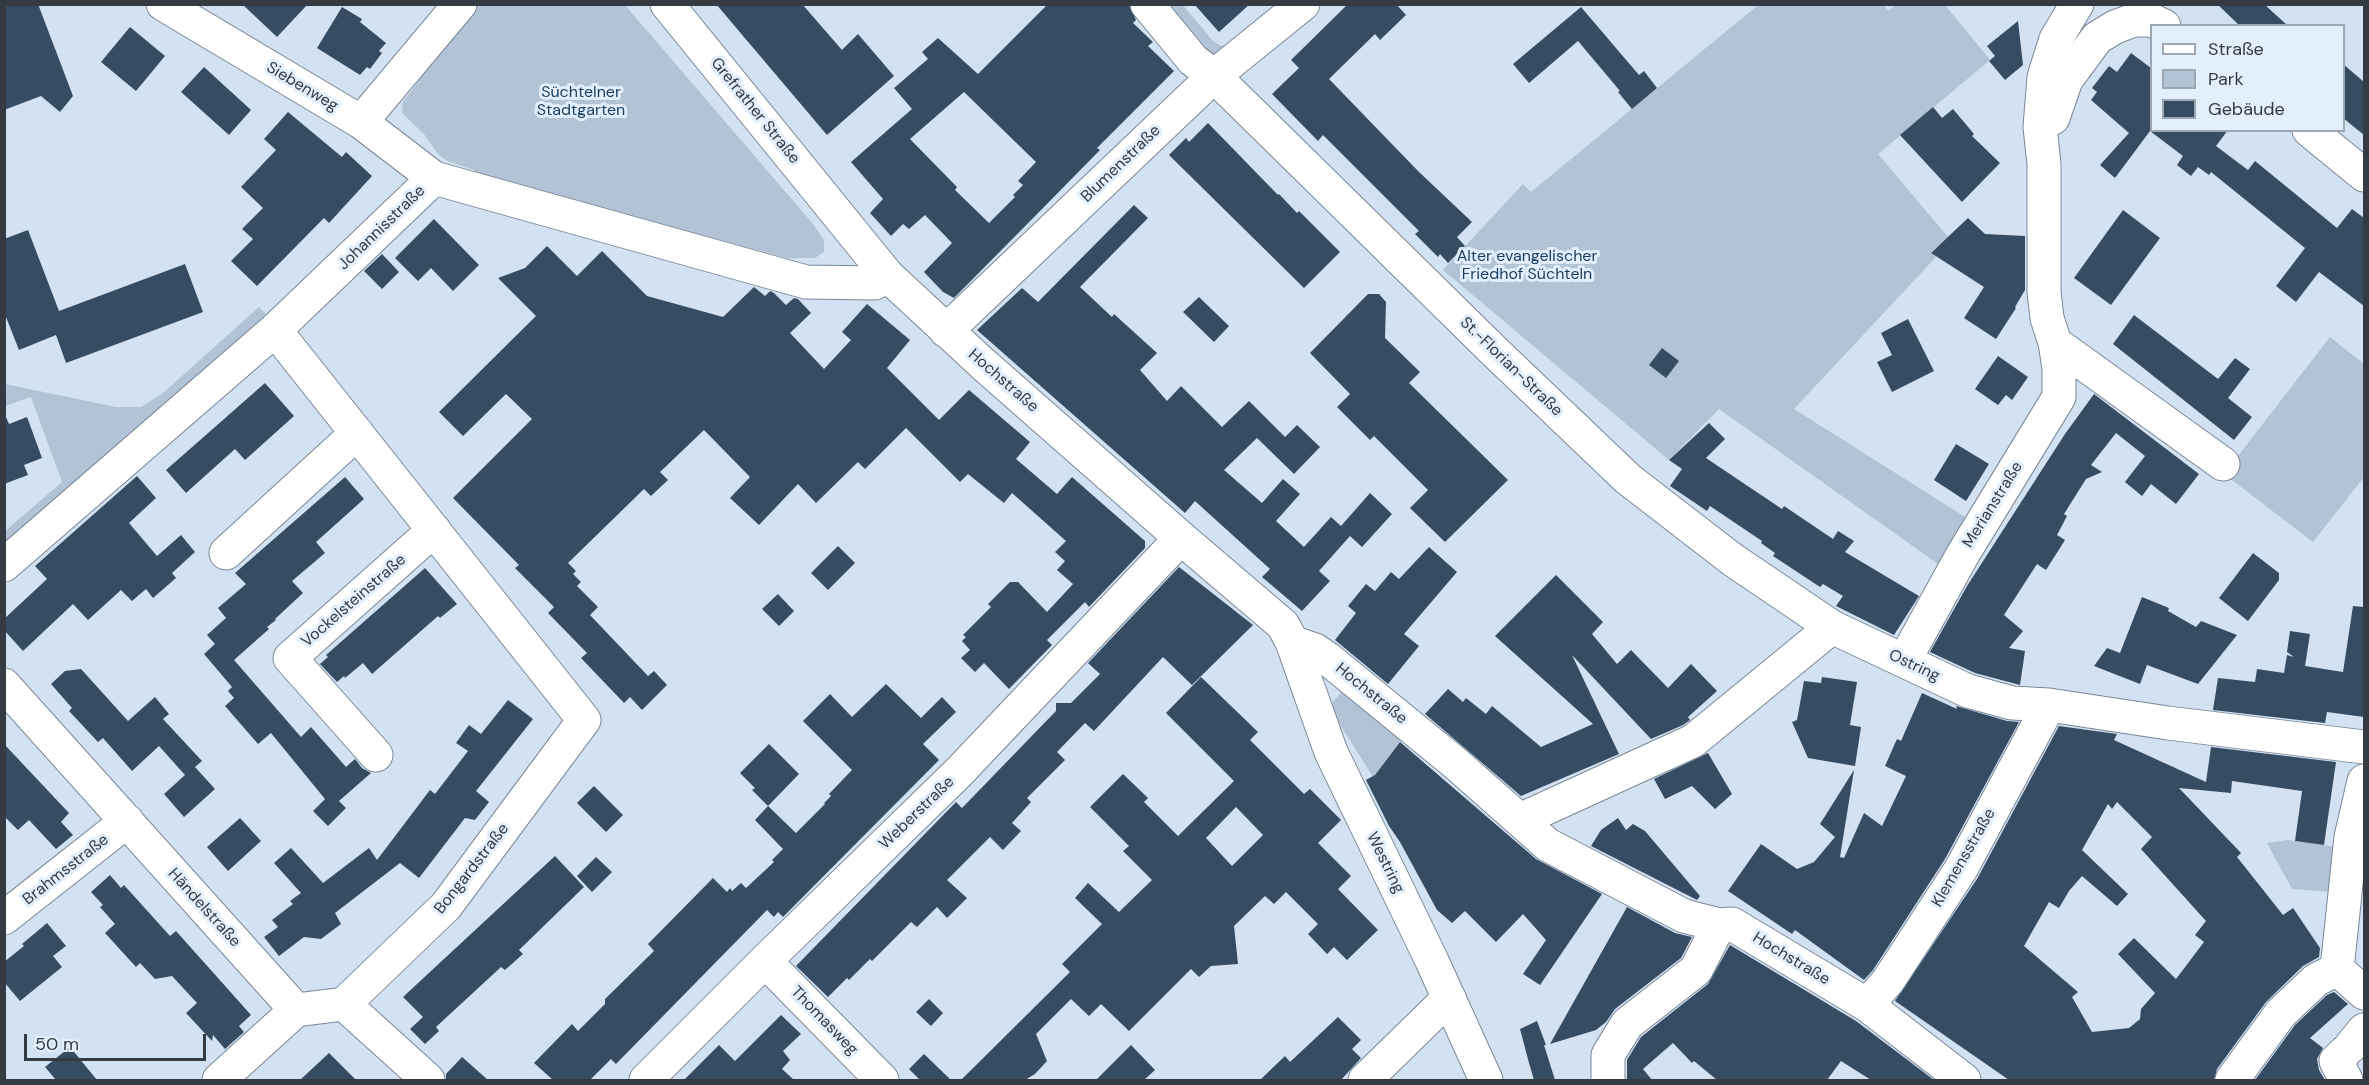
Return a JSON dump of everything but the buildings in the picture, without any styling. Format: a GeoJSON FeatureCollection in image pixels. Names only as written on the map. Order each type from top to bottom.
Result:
{"type":"FeatureCollection","features":[{"type":"Feature","properties":{"kind":"street","name":"Siebenweg"},"geometry":{"type":"LineString","coordinates":[[163,4],[361,122],[434,178]]}},
{"type":"Feature","properties":{"kind":"street"},"geometry":{"type":"LineString","coordinates":[[361,122],[460,4]]}},
{"type":"Feature","properties":{"kind":"street","name":"Grefrather Straße"},"geometry":{"type":"LineString","coordinates":[[667,4],[842,218]]}},
{"type":"Feature","properties":{"kind":"street","name":"St.-Florian-Straße"},"geometry":{"type":"LineString","coordinates":[[1147,4],[1193,60],[1214,76],[1494,352],[1628,479],[1733,560],[1832,627]]}},
{"type":"Feature","properties":{"kind":"street","name":"Blumenstraße"},"geometry":{"type":"LineString","coordinates":[[946,331],[1214,76],[1303,4]]}},
{"type":"Feature","properties":{"kind":"street","name":"Merianstraße"},"geometry":{"type":"LineString","coordinates":[[1904,661],[1963,554],[2059,397],[2059,368],[2055,343],[2047,318],[2044,292],[2044,164],[2040,127],[2044,77],[2056,39],[2077,4]]}},
{"type":"Feature","properties":{"kind":"street"},"geometry":{"type":"LineString","coordinates":[[2156,4],[2179,24]]}},
{"type":"Feature","properties":{"kind":"street","name":"Merianstraße"},"geometry":{"type":"LineString","coordinates":[[2044,164],[2050,127],[2066,80],[2097,38],[2115,27],[2134,20],[2151,20],[2160,24]]}},
{"type":"Feature","properties":{"kind":"street"},"geometry":{"type":"LineString","coordinates":[[2312,132],[2362,169]]}},
{"type":"Feature","properties":{"kind":"street","name":"Johannisstraße"},"geometry":{"type":"LineString","coordinates":[[4,565],[276,330],[434,178],[806,282],[875,283],[887,274]]}},
{"type":"Feature","properties":{"kind":"street","name":"Hochstraße"},"geometry":{"type":"LineString","coordinates":[[842,218],[887,274],[946,331],[1181,538],[1274,616],[1283,625],[1292,642],[1315,650],[1328,659],[1454,762],[1548,845],[1684,916],[1719,925],[1732,924],[1867,1005],[1964,1080]]}},
{"type":"Feature","properties":{"kind":"street"},"geometry":{"type":"LineString","coordinates":[[276,330],[434,530]]}},
{"type":"Feature","properties":{"kind":"street"},"geometry":{"type":"LineString","coordinates":[[2055,343],[2223,464]]}},
{"type":"Feature","properties":{"kind":"street"},"geometry":{"type":"LineString","coordinates":[[226,553],[357,434]]}},
{"type":"Feature","properties":{"kind":"street","name":"Bongardstraße"},"geometry":{"type":"LineString","coordinates":[[344,1004],[446,906],[584,720],[434,530]]}},
{"type":"Feature","properties":{"kind":"street","name":"Vockelsteinstraße"},"geometry":{"type":"LineString","coordinates":[[376,754],[290,658],[434,530]]}},
{"type":"Feature","properties":{"kind":"street","name":"Weberstraße"},"geometry":{"type":"LineString","coordinates":[[646,1080],[959,772],[1181,538]]}},
{"type":"Feature","properties":{"kind":"street"},"geometry":{"type":"LineString","coordinates":[[1520,820],[1692,741],[1832,627]]}},
{"type":"Feature","properties":{"kind":"street","name":"Ostring"},"geometry":{"type":"LineString","coordinates":[[1832,627],[1968,691],[2012,703],[2049,705],[2168,723],[2364,747]]}},
{"type":"Feature","properties":{"kind":"street","name":"Westring"},"geometry":{"type":"LineString","coordinates":[[1292,642],[1331,752],[1486,1080]]}},
{"type":"Feature","properties":{"kind":"street","name":"Händelstraße"},"geometry":{"type":"LineString","coordinates":[[4,685],[296,1010]]}},
{"type":"Feature","properties":{"kind":"street","name":"Klemensstraße"},"geometry":{"type":"LineString","coordinates":[[1867,1005],[1888,981],[1961,868],[2049,705]]}},
{"type":"Feature","properties":{"kind":"street"},"geometry":{"type":"LineString","coordinates":[[2337,969],[2350,837],[2364,781]]}},
{"type":"Feature","properties":{"kind":"street","name":"Brahmsstraße"},"geometry":{"type":"LineString","coordinates":[[4,918],[127,821]]}},
{"type":"Feature","properties":{"kind":"street"},"geometry":{"type":"LineString","coordinates":[[1608,1080],[1608,1055],[1627,1024],[1696,970],[1719,925]]}},
{"type":"Feature","properties":{"kind":"street","name":"Thomasweg"},"geometry":{"type":"LineString","coordinates":[[765,961],[882,1080]]}},
{"type":"Feature","properties":{"kind":"street"},"geometry":{"type":"LineString","coordinates":[[2337,969],[2364,993]]}},
{"type":"Feature","properties":{"kind":"street"},"geometry":{"type":"LineString","coordinates":[[2232,1080],[2281,1013],[2316,980],[2337,969]]}},
{"type":"Feature","properties":{"kind":"street"},"geometry":{"type":"LineString","coordinates":[[1365,1080],[1449,998]]}},
{"type":"Feature","properties":{"kind":"street"},"geometry":{"type":"LineString","coordinates":[[219,1080],[296,1010],[344,1004],[428,1080]]}},
{"type":"Feature","properties":{"kind":"green space","name":"Alter evangelischer Friedhof Süchteln"},"geometry":{"type":"Polygon","coordinates":[[[1883,4],[1888,11],[1896,5],[1945,5],[1990,60],[1878,154],[1948,237],[1931,252],[1936,257],[1794,409],[1970,520],[1941,566],[1719,409],[1669,460],[1443,270],[1523,184],[1531,192],[1758,5],[1883,4]]]}},
{"type":"Feature","properties":{"kind":"green space","name":"Süchtelner Stadtgarten"},"geometry":{"type":"Polygon","coordinates":[[[478,5],[625,5],[813,224],[824,240],[824,252],[815,258],[787,258],[473,174],[474,170],[447,161],[402,113],[403,102],[419,81],[416,78],[478,5]]]}},
{"type":"Feature","properties":{"kind":"green space"},"geometry":{"type":"Polygon","coordinates":[[[1159,5],[1183,5],[1213,41],[1221,46],[1230,44],[1215,56],[1200,56],[1159,5]]]}},
{"type":"Feature","properties":{"kind":"green space"},"geometry":{"type":"Polygon","coordinates":[[[259,307],[266,314],[239,348],[5,552],[5,531],[62,482],[31,397],[5,406],[5,384],[116,407],[141,407],[162,394],[259,307]]]}},
{"type":"Feature","properties":{"kind":"green space"},"geometry":{"type":"Polygon","coordinates":[[[2330,337],[2364,364],[2364,477],[2313,542],[2224,474],[2330,337]]]}},
{"type":"Feature","properties":{"kind":"green space"},"geometry":{"type":"Polygon","coordinates":[[[1343,690],[1402,739],[1373,777],[1329,707],[1343,690]]]}},
{"type":"Feature","properties":{"kind":"green space"},"geometry":{"type":"Polygon","coordinates":[[[2288,840],[2337,847],[2331,892],[2292,889],[2267,843],[2288,840]]]}}]}
